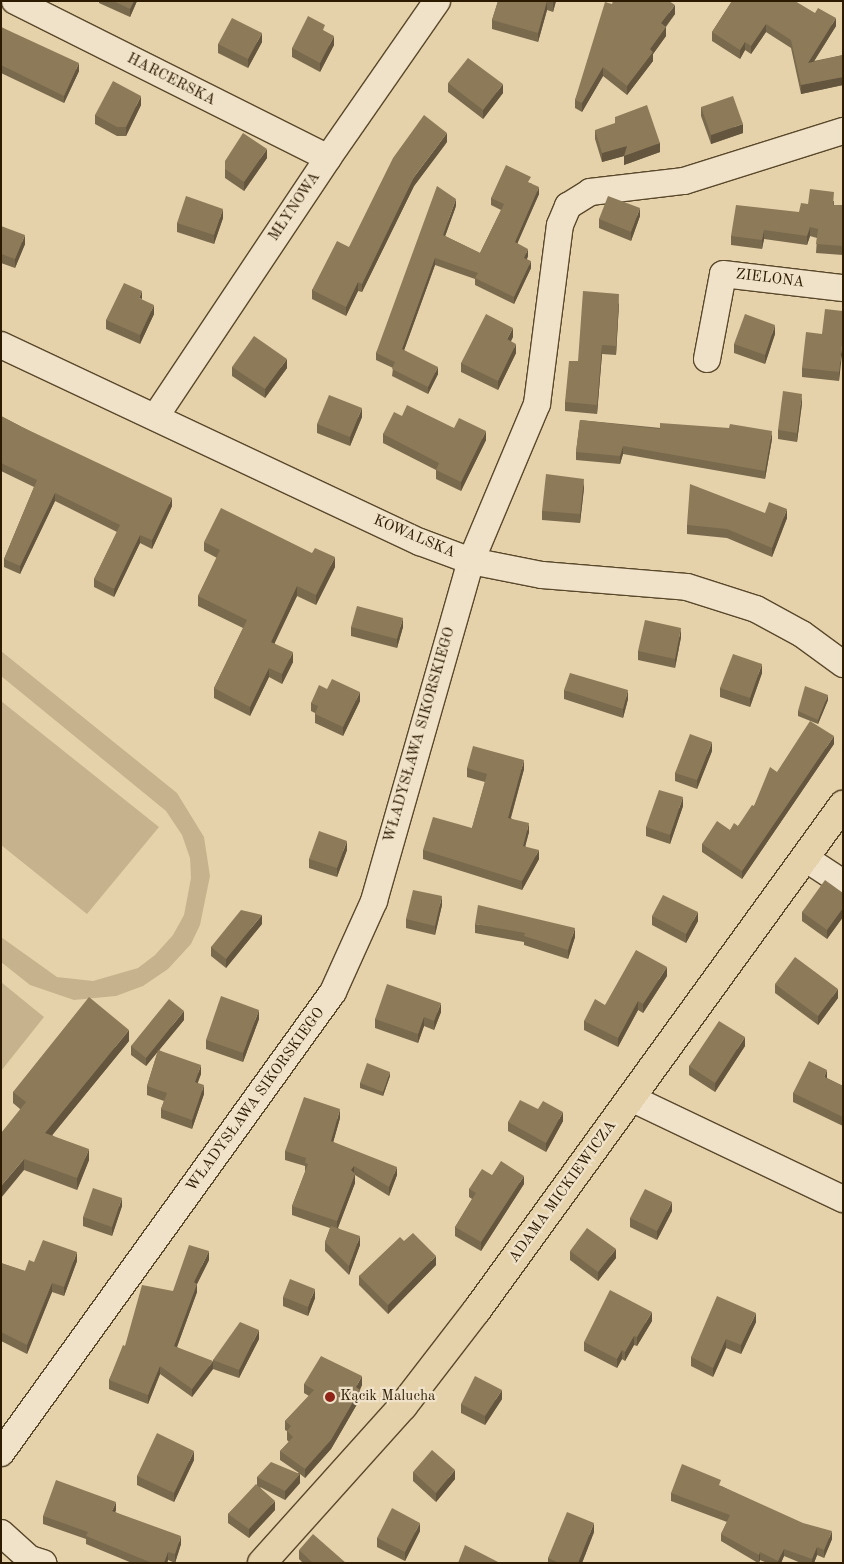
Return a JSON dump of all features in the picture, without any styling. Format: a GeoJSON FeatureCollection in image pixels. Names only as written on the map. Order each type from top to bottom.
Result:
{"type":"FeatureCollection","features":[{"type":"Feature","properties":{"kind":"main road","name":"ADAMA MICKIEWICZA"},"geometry":{"type":"LineString","coordinates":[[262,1563],[403,1406],[478,1310],[843,805]]}},
{"type":"Feature","properties":{"kind":"street","name":"HARCERSKA"},"geometry":{"type":"LineString","coordinates":[[15,1],[328,158]]}},
{"type":"Feature","properties":{"kind":"street","name":"MŁYNOWA"},"geometry":{"type":"LineString","coordinates":[[156,416],[328,158],[437,1]]}},
{"type":"Feature","properties":{"kind":"street","name":"WŁADYSŁAWA SIKORSKIEGO"},"geometry":{"type":"LineString","coordinates":[[1,1453],[334,992],[374,901],[471,561],[538,404],[560,226],[568,206],[590,192],[684,181],[843,131]]}},
{"type":"Feature","properties":{"kind":"street","name":"ZIELONA"},"geometry":{"type":"LineString","coordinates":[[707,359],[723,274],[843,288]]}},
{"type":"Feature","properties":{"kind":"street","name":"KOWALSKA"},"geometry":{"type":"LineString","coordinates":[[1,345],[156,416],[420,542],[471,561],[542,575],[687,587],[756,609],[802,634],[843,664]]}},
{"type":"Feature","properties":{"kind":"street"},"geometry":{"type":"LineString","coordinates":[[805,858],[843,883]]}},
{"type":"Feature","properties":{"kind":"street"},"geometry":{"type":"LineString","coordinates":[[631,1098],[843,1199]]}},
{"type":"Feature","properties":{"kind":"street"},"geometry":{"type":"LineString","coordinates":[[1,1533],[30,1559],[43,1563]]}},
{"type":"Feature","properties":{"kind":"shaded area"},"geometry":{"type":"Polygon","coordinates":[[[1,651],[177,793],[204,837],[210,876],[200,925],[191,944],[168,969],[143,986],[116,996],[74,1000],[30,985],[1,962],[1,937],[57,977],[93,981],[138,968],[155,955],[173,935],[184,915],[191,878],[190,858],[182,835],[166,811],[1,676],[1,651]]]}},
{"type":"Feature","properties":{"kind":"shaded area"},"geometry":{"type":"Polygon","coordinates":[[[1,701],[159,827],[87,914],[1,845],[1,701]]]}},
{"type":"Feature","properties":{"kind":"shaded area"},"geometry":{"type":"Polygon","coordinates":[[[1,982],[44,1017],[1,1071],[1,982]]]}},
{"type":"Feature","properties":{"kind":"building"},"geometry":{"type":"Polygon","coordinates":[[[113,1],[134,1],[130,9],[113,1]]]}},
{"type":"Feature","properties":{"kind":"building"},"geometry":{"type":"Polygon","coordinates":[[[498,1],[547,1],[538,33],[492,20],[498,1]]]}},
{"type":"Feature","properties":{"kind":"building"},"geometry":{"type":"Polygon","coordinates":[[[613,1],[669,1],[675,5],[661,23],[666,27],[650,49],[653,52],[627,86],[603,67],[582,103],[575,100],[605,2],[612,4],[613,1]]]}},
{"type":"Feature","properties":{"kind":"building"},"geometry":{"type":"Polygon","coordinates":[[[732,1],[795,1],[815,13],[818,8],[836,18],[808,63],[843,55],[843,77],[801,85],[791,40],[766,24],[751,46],[745,42],[740,50],[712,32],[732,1]]]}},
{"type":"Feature","properties":{"kind":"building"},"geometry":{"type":"Polygon","coordinates":[[[308,16],[325,25],[323,30],[334,36],[320,63],[292,48],[308,16]]]}},
{"type":"Feature","properties":{"kind":"building"},"geometry":{"type":"Polygon","coordinates":[[[232,18],[262,33],[248,59],[218,44],[232,18]]]}},
{"type":"Feature","properties":{"kind":"building"},"geometry":{"type":"Polygon","coordinates":[[[1,27],[79,63],[64,96],[1,65],[1,27]]]}},
{"type":"Feature","properties":{"kind":"building"},"geometry":{"type":"Polygon","coordinates":[[[468,58],[503,84],[483,110],[448,83],[468,58]]]}},
{"type":"Feature","properties":{"kind":"building"},"geometry":{"type":"Polygon","coordinates":[[[113,81],[141,96],[126,127],[117,127],[95,115],[113,81]]]}},
{"type":"Feature","properties":{"kind":"building"},"geometry":{"type":"Polygon","coordinates":[[[733,96],[743,124],[711,135],[701,107],[733,96]]]}},
{"type":"Feature","properties":{"kind":"building"},"geometry":{"type":"Polygon","coordinates":[[[647,105],[660,143],[624,156],[627,146],[602,153],[595,130],[615,123],[615,117],[647,105]]]}},
{"type":"Feature","properties":{"kind":"building"},"geometry":{"type":"Polygon","coordinates":[[[424,115],[447,133],[414,177],[362,284],[358,282],[346,307],[312,290],[337,241],[349,247],[393,158],[424,115]]]}},
{"type":"Feature","properties":{"kind":"building"},"geometry":{"type":"Polygon","coordinates":[[[243,133],[267,149],[244,182],[225,169],[225,161],[243,133]]]}},
{"type":"Feature","properties":{"kind":"building"},"geometry":{"type":"Polygon","coordinates":[[[506,165],[531,177],[528,182],[539,187],[515,242],[528,249],[524,258],[531,261],[514,297],[475,278],[478,273],[435,258],[402,349],[438,367],[428,387],[392,369],[395,362],[376,353],[437,186],[456,199],[443,235],[480,253],[504,204],[491,198],[506,165]]]}},
{"type":"Feature","properties":{"kind":"building"},"geometry":{"type":"Polygon","coordinates":[[[810,189],[834,192],[833,205],[843,205],[843,246],[816,244],[818,229],[810,227],[807,236],[764,230],[762,240],[731,236],[736,205],[799,212],[801,203],[808,204],[810,189]]]}},
{"type":"Feature","properties":{"kind":"building"},"geometry":{"type":"Polygon","coordinates":[[[186,196],[223,209],[214,235],[177,223],[186,196]]]}},
{"type":"Feature","properties":{"kind":"building"},"geometry":{"type":"Polygon","coordinates":[[[608,196],[640,208],[631,232],[599,219],[608,196]]]}},
{"type":"Feature","properties":{"kind":"building"},"geometry":{"type":"Polygon","coordinates":[[[1,226],[25,235],[15,259],[1,254],[1,226]]]}},
{"type":"Feature","properties":{"kind":"building"},"geometry":{"type":"Polygon","coordinates":[[[124,283],[142,291],[139,298],[154,305],[140,335],[106,320],[124,283]]]}},
{"type":"Feature","properties":{"kind":"building"},"geometry":{"type":"Polygon","coordinates":[[[583,291],[619,294],[616,346],[602,345],[597,405],[565,402],[569,361],[578,361],[583,291]]]}},
{"type":"Feature","properties":{"kind":"building"},"geometry":{"type":"Polygon","coordinates":[[[825,309],[843,311],[843,337],[839,372],[802,368],[806,332],[822,334],[825,309]]]}},
{"type":"Feature","properties":{"kind":"building"},"geometry":{"type":"Polygon","coordinates":[[[486,314],[513,328],[507,339],[516,344],[498,381],[461,363],[486,314]]]}},
{"type":"Feature","properties":{"kind":"building"},"geometry":{"type":"Polygon","coordinates":[[[745,314],[775,325],[765,355],[734,344],[745,314]]]}},
{"type":"Feature","properties":{"kind":"building"},"geometry":{"type":"Polygon","coordinates":[[[254,336],[287,359],[265,389],[232,367],[254,336]]]}},
{"type":"Feature","properties":{"kind":"building"},"geometry":{"type":"Polygon","coordinates":[[[783,391],[802,394],[797,433],[778,430],[783,391]]]}},
{"type":"Feature","properties":{"kind":"building"},"geometry":{"type":"Polygon","coordinates":[[[329,395],[362,408],[350,437],[317,424],[329,395]]]}},
{"type":"Feature","properties":{"kind":"building"},"geometry":{"type":"Polygon","coordinates":[[[407,405],[454,428],[459,418],[486,431],[461,482],[436,470],[439,463],[383,434],[394,412],[402,416],[407,405]]]}},
{"type":"Feature","properties":{"kind":"building"},"geometry":{"type":"Polygon","coordinates":[[[1,416],[172,498],[152,540],[140,535],[114,589],[94,579],[120,525],[55,493],[20,566],[4,559],[37,480],[1,463],[1,416]]]}},
{"type":"Feature","properties":{"kind":"building"},"geometry":{"type":"Polygon","coordinates":[[[580,420],[660,429],[660,423],[729,428],[730,424],[772,431],[765,471],[623,446],[620,456],[576,452],[580,420]]]}},
{"type":"Feature","properties":{"kind":"building"},"geometry":{"type":"Polygon","coordinates":[[[546,474],[584,479],[580,514],[542,511],[546,474]]]}},
{"type":"Feature","properties":{"kind":"building"},"geometry":{"type":"Polygon","coordinates":[[[690,484],[765,513],[769,502],[787,509],[772,548],[727,529],[687,525],[690,484]]]}},
{"type":"Feature","properties":{"kind":"building"},"geometry":{"type":"Polygon","coordinates":[[[221,508],[312,553],[315,548],[335,557],[316,595],[297,586],[271,642],[293,652],[282,674],[269,668],[250,707],[214,688],[247,620],[198,596],[220,550],[204,542],[221,508]]]}},
{"type":"Feature","properties":{"kind":"building"},"geometry":{"type":"Polygon","coordinates":[[[357,606],[403,618],[397,639],[351,627],[357,606]]]}},
{"type":"Feature","properties":{"kind":"building"},"geometry":{"type":"Polygon","coordinates":[[[645,620],[681,628],[675,659],[638,651],[645,620]]]}},
{"type":"Feature","properties":{"kind":"building"},"geometry":{"type":"Polygon","coordinates":[[[733,654],[762,664],[750,698],[720,688],[733,654]]]}},
{"type":"Feature","properties":{"kind":"building"},"geometry":{"type":"Polygon","coordinates":[[[570,673],[628,690],[623,709],[564,690],[570,673]]]}},
{"type":"Feature","properties":{"kind":"building"},"geometry":{"type":"Polygon","coordinates":[[[332,679],[360,692],[343,727],[315,714],[318,706],[311,703],[319,685],[327,689],[332,679]]]}},
{"type":"Feature","properties":{"kind":"building"},"geometry":{"type":"Polygon","coordinates":[[[805,686],[828,695],[818,720],[798,711],[805,686]]]}},
{"type":"Feature","properties":{"kind":"building"},"geometry":{"type":"Polygon","coordinates":[[[810,721],[834,736],[742,871],[702,844],[717,821],[730,830],[734,823],[738,826],[752,805],[754,806],[770,767],[777,772],[810,721]]]}},
{"type":"Feature","properties":{"kind":"building"},"geometry":{"type":"Polygon","coordinates":[[[690,734],[712,742],[697,780],[675,773],[690,734]]]}},
{"type":"Feature","properties":{"kind":"building"},"geometry":{"type":"Polygon","coordinates":[[[473,746],[524,760],[508,818],[529,823],[523,846],[539,850],[522,881],[423,850],[433,817],[472,828],[487,774],[467,768],[473,746]]]}},
{"type":"Feature","properties":{"kind":"building"},"geometry":{"type":"Polygon","coordinates":[[[659,790],[683,797],[670,835],[646,827],[659,790]]]}},
{"type":"Feature","properties":{"kind":"building"},"geometry":{"type":"Polygon","coordinates":[[[319,831],[347,841],[337,868],[309,859],[319,831]]]}},
{"type":"Feature","properties":{"kind":"building"},"geometry":{"type":"Polygon","coordinates":[[[825,880],[843,893],[843,908],[827,930],[802,912],[825,880]]]}},
{"type":"Feature","properties":{"kind":"building"},"geometry":{"type":"Polygon","coordinates":[[[413,890],[442,896],[435,926],[406,919],[413,890]]]}},
{"type":"Feature","properties":{"kind":"building"},"geometry":{"type":"Polygon","coordinates":[[[663,895],[698,912],[686,934],[652,916],[663,895]]]}},
{"type":"Feature","properties":{"kind":"building"},"geometry":{"type":"Polygon","coordinates":[[[478,905],[575,928],[568,950],[524,936],[525,933],[475,924],[478,905]]]}},
{"type":"Feature","properties":{"kind":"building"},"geometry":{"type":"Polygon","coordinates":[[[241,910],[262,915],[226,959],[211,947],[241,910]]]}},
{"type":"Feature","properties":{"kind":"building"},"geometry":{"type":"Polygon","coordinates":[[[636,950],[667,967],[643,1004],[638,1001],[618,1038],[584,1021],[595,999],[605,1005],[636,950]]]}},
{"type":"Feature","properties":{"kind":"building"},"geometry":{"type":"Polygon","coordinates":[[[795,957],[838,989],[818,1016],[775,984],[795,957]]]}},
{"type":"Feature","properties":{"kind":"building"},"geometry":{"type":"Polygon","coordinates":[[[387,984],[441,1003],[434,1021],[424,1017],[418,1034],[375,1019],[387,984]]]}},
{"type":"Feature","properties":{"kind":"building"},"geometry":{"type":"Polygon","coordinates":[[[221,996],[259,1010],[243,1053],[206,1040],[221,996]]]}},
{"type":"Feature","properties":{"kind":"building"},"geometry":{"type":"Polygon","coordinates":[[[89,997],[129,1030],[45,1133],[89,1149],[77,1178],[24,1159],[1,1186],[1,1133],[26,1102],[13,1092],[89,997]]]}},
{"type":"Feature","properties":{"kind":"building"},"geometry":{"type":"Polygon","coordinates":[[[169,999],[184,1011],[146,1058],[131,1046],[169,999]]]}},
{"type":"Feature","properties":{"kind":"building"},"geometry":{"type":"Polygon","coordinates":[[[719,1021],[745,1037],[715,1083],[689,1066],[719,1021]]]}},
{"type":"Feature","properties":{"kind":"building"},"geometry":{"type":"Polygon","coordinates":[[[158,1050],[201,1065],[195,1082],[204,1085],[192,1120],[161,1109],[167,1093],[147,1086],[158,1050]]]}},
{"type":"Feature","properties":{"kind":"building"},"geometry":{"type":"Polygon","coordinates":[[[809,1061],[827,1070],[824,1077],[843,1086],[843,1117],[793,1093],[809,1061]]]}},
{"type":"Feature","properties":{"kind":"building"},"geometry":{"type":"Polygon","coordinates":[[[367,1063],[390,1072],[383,1092],[360,1083],[367,1063]]]}},
{"type":"Feature","properties":{"kind":"building"},"geometry":{"type":"Polygon","coordinates":[[[304,1097],[340,1109],[331,1141],[397,1167],[389,1187],[354,1166],[351,1170],[355,1174],[337,1221],[292,1206],[308,1164],[305,1163],[306,1158],[285,1151],[304,1097]]]}},
{"type":"Feature","properties":{"kind":"building"},"geometry":{"type":"Polygon","coordinates":[[[520,1100],[538,1109],[543,1101],[563,1112],[546,1143],[508,1122],[520,1100]]]}},
{"type":"Feature","properties":{"kind":"building"},"geometry":{"type":"Polygon","coordinates":[[[501,1161],[524,1176],[481,1242],[455,1227],[476,1193],[469,1189],[482,1169],[492,1175],[501,1161]]]}},
{"type":"Feature","properties":{"kind":"building"},"geometry":{"type":"Polygon","coordinates":[[[93,1188],[122,1198],[112,1227],[83,1217],[93,1188]]]}},
{"type":"Feature","properties":{"kind":"building"},"geometry":{"type":"Polygon","coordinates":[[[645,1189],[672,1202],[657,1231],[630,1218],[645,1189]]]}},
{"type":"Feature","properties":{"kind":"building"},"geometry":{"type":"Polygon","coordinates":[[[331,1226],[360,1236],[349,1266],[325,1242],[331,1226]]]}},
{"type":"Feature","properties":{"kind":"building"},"geometry":{"type":"Polygon","coordinates":[[[587,1228],[616,1249],[598,1272],[570,1251],[587,1228]]]}},
{"type":"Feature","properties":{"kind":"building"},"geometry":{"type":"Polygon","coordinates":[[[413,1233],[436,1256],[388,1305],[359,1276],[400,1237],[404,1241],[413,1233]]]}},
{"type":"Feature","properties":{"kind":"building"},"geometry":{"type":"Polygon","coordinates":[[[43,1240],[77,1252],[64,1287],[52,1283],[27,1345],[1,1332],[1,1263],[25,1271],[29,1260],[34,1262],[43,1240]]]}},
{"type":"Feature","properties":{"kind":"building"},"geometry":{"type":"Polygon","coordinates":[[[189,1245],[209,1251],[194,1282],[197,1284],[174,1346],[213,1361],[192,1389],[160,1366],[148,1395],[109,1380],[123,1345],[125,1346],[142,1285],[173,1291],[189,1245]]]}},
{"type":"Feature","properties":{"kind":"building"},"geometry":{"type":"Polygon","coordinates":[[[290,1279],[315,1289],[308,1307],[283,1297],[290,1279]]]}},
{"type":"Feature","properties":{"kind":"building"},"geometry":{"type":"Polygon","coordinates":[[[610,1290],[652,1312],[637,1337],[634,1336],[625,1352],[622,1350],[617,1359],[584,1342],[610,1290]]]}},
{"type":"Feature","properties":{"kind":"building"},"geometry":{"type":"Polygon","coordinates":[[[717,1296],[756,1313],[741,1345],[726,1339],[713,1368],[691,1357],[717,1296]]]}},
{"type":"Feature","properties":{"kind":"building"},"geometry":{"type":"Polygon","coordinates":[[[240,1322],[259,1330],[239,1370],[213,1360],[240,1322]]]}},
{"type":"Feature","properties":{"kind":"building"},"geometry":{"type":"Polygon","coordinates":[[[321,1356],[362,1376],[356,1387],[360,1390],[331,1440],[305,1469],[280,1451],[293,1437],[287,1431],[291,1426],[285,1421],[314,1390],[304,1384],[321,1356]]]}},
{"type":"Feature","properties":{"kind":"building"},"geometry":{"type":"Polygon","coordinates":[[[475,1376],[502,1390],[485,1416],[461,1404],[475,1376]]]}},
{"type":"Feature","properties":{"kind":"building"},"geometry":{"type":"Polygon","coordinates":[[[157,1433],[194,1451],[174,1493],[137,1476],[157,1433]]]}},
{"type":"Feature","properties":{"kind":"building"},"geometry":{"type":"Polygon","coordinates":[[[432,1450],[455,1470],[436,1493],[413,1472],[432,1450]]]}},
{"type":"Feature","properties":{"kind":"building"},"geometry":{"type":"Polygon","coordinates":[[[271,1462],[300,1474],[285,1491],[257,1477],[271,1462]]]}},
{"type":"Feature","properties":{"kind":"building"},"geometry":{"type":"Polygon","coordinates":[[[682,1464],[721,1480],[719,1485],[803,1523],[832,1531],[824,1550],[817,1547],[812,1559],[784,1549],[778,1561],[760,1552],[759,1555],[721,1534],[730,1515],[671,1493],[682,1464]]]}},
{"type":"Feature","properties":{"kind":"building"},"geometry":{"type":"Polygon","coordinates":[[[56,1480],[116,1502],[112,1511],[181,1536],[175,1554],[168,1552],[164,1563],[152,1563],[86,1536],[88,1532],[43,1516],[56,1480]]]}},
{"type":"Feature","properties":{"kind":"building"},"geometry":{"type":"Polygon","coordinates":[[[256,1484],[275,1501],[249,1529],[228,1514],[256,1484]]]}},
{"type":"Feature","properties":{"kind":"building"},"geometry":{"type":"Polygon","coordinates":[[[392,1508],[420,1523],[405,1552],[377,1538],[392,1508]]]}},
{"type":"Feature","properties":{"kind":"building"},"geometry":{"type":"Polygon","coordinates":[[[567,1512],[594,1523],[578,1563],[559,1563],[548,1558],[567,1512]]]}},
{"type":"Feature","properties":{"kind":"building"},"geometry":{"type":"Polygon","coordinates":[[[313,1534],[346,1563],[313,1563],[299,1550],[313,1534]]]}},
{"type":"Feature","properties":{"kind":"building"},"geometry":{"type":"Polygon","coordinates":[[[465,1545],[500,1563],[458,1563],[465,1545]]]}},
{"type":"Feature","properties":{"kind":"place","name":"Kącik Malucha"},"geometry":{"type":"Point","coordinates":[330,1397]}}]}
